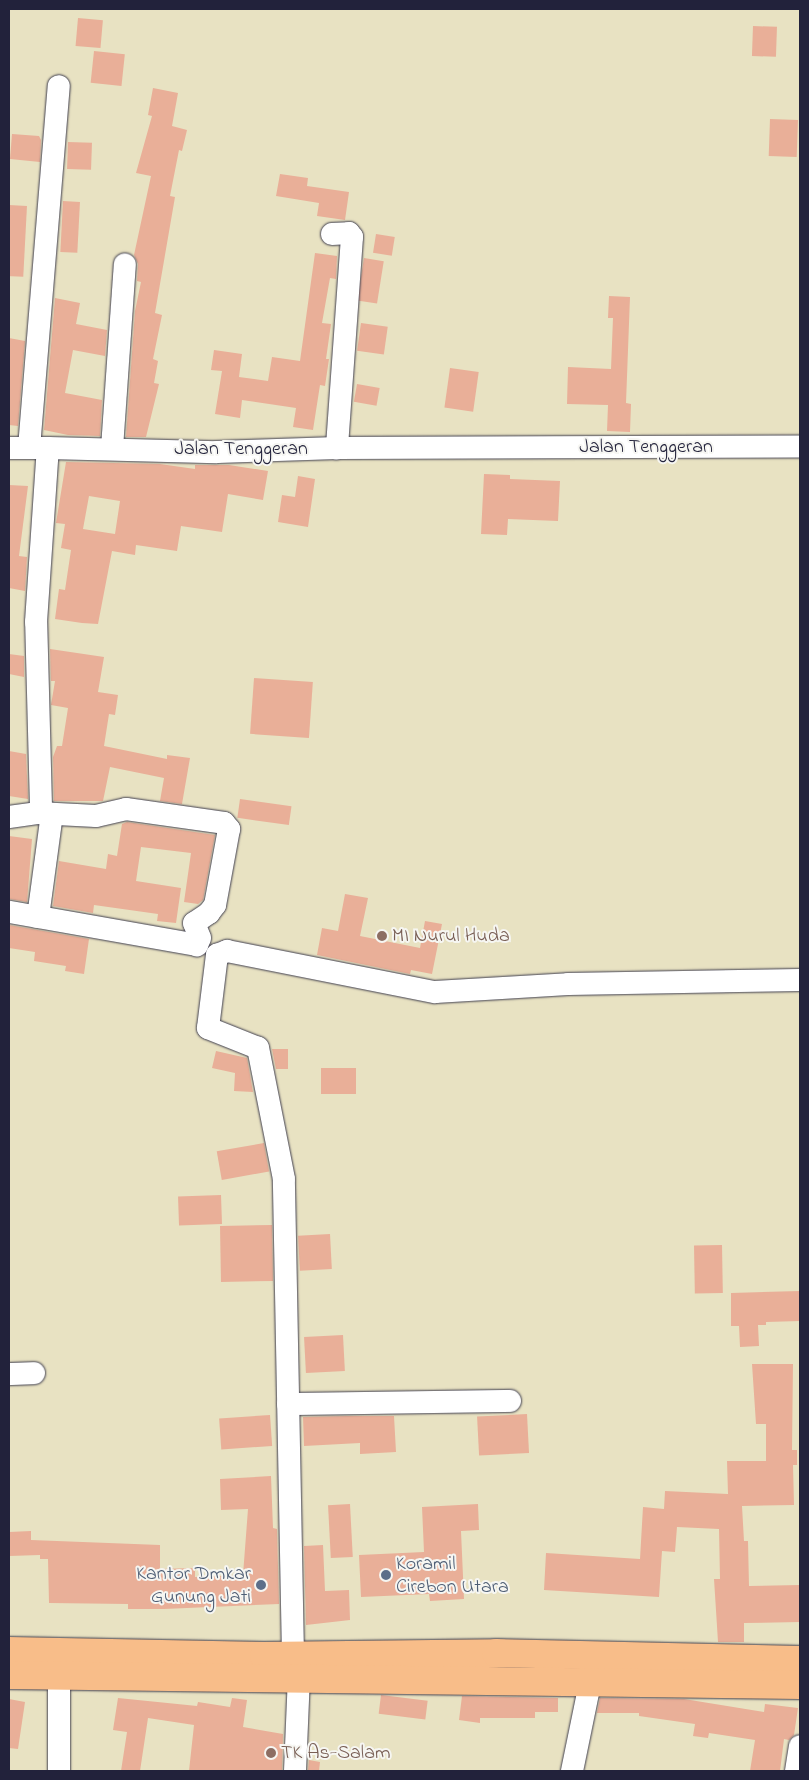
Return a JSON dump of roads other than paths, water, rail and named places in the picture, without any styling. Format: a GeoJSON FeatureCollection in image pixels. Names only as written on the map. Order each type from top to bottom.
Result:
{"type":"FeatureCollection","features":[{"type":"Feature","properties":{"kind":"highway"},"geometry":{"type":"LineString","coordinates":[[9,1651],[265,1666]]}},
{"type":"Feature","properties":{"kind":"highway"},"geometry":{"type":"LineString","coordinates":[[9,1675],[59,1676],[265,1666],[415,1666],[800,1660]]}},
{"type":"Feature","properties":{"kind":"highway"},"geometry":{"type":"LineString","coordinates":[[415,1666],[590,1683],[800,1685]]}},
{"type":"Feature","properties":{"kind":"street"},"geometry":{"type":"LineString","coordinates":[[38,917],[44,814],[41,807],[29,448],[59,86]]}},
{"type":"Feature","properties":{"kind":"street"},"geometry":{"type":"LineString","coordinates":[[332,234],[349,233],[352,237],[337,448]]}},
{"type":"Feature","properties":{"kind":"street"},"geometry":{"type":"LineString","coordinates":[[112,448],[125,264]]}},
{"type":"Feature","properties":{"kind":"street","name":"Jalan Tenggeran"},"geometry":{"type":"LineString","coordinates":[[29,448],[112,448],[217,452],[337,448],[800,446]]}},
{"type":"Feature","properties":{"kind":"street"},"geometry":{"type":"LineString","coordinates":[[9,817],[44,814],[96,816],[126,809],[224,823],[229,829],[228,844],[220,866],[212,910],[194,923],[200,938],[197,945],[9,912]]}},
{"type":"Feature","properties":{"kind":"street"},"geometry":{"type":"LineString","coordinates":[[294,1771],[296,1666],[288,1404],[284,1179],[258,1048],[208,1028],[215,959],[219,952],[435,992],[568,984],[800,980]]}},
{"type":"Feature","properties":{"kind":"street"},"geometry":{"type":"LineString","coordinates":[[9,1374],[34,1373]]}},
{"type":"Feature","properties":{"kind":"street"},"geometry":{"type":"LineString","coordinates":[[288,1404],[510,1401]]}},
{"type":"Feature","properties":{"kind":"street"},"geometry":{"type":"LineString","coordinates":[[59,1676],[59,1771]]}},
{"type":"Feature","properties":{"kind":"street"},"geometry":{"type":"LineString","coordinates":[[572,1771],[590,1683]]}},
{"type":"Feature","properties":{"kind":"street"},"geometry":{"type":"LineString","coordinates":[[796,1771],[800,1746]]}},
{"type":"Feature","properties":{"kind":"place","name":"MI Nurul Huda"},"geometry":{"type":"Point","coordinates":[382,936]}},
{"type":"Feature","properties":{"kind":"place","name":"Koramil Cirebon Utara"},"geometry":{"type":"Point","coordinates":[386,1575]}},
{"type":"Feature","properties":{"kind":"place","name":"Kantor Dmkar Gunung Jati"},"geometry":{"type":"Point","coordinates":[261,1585]}},
{"type":"Feature","properties":{"kind":"place","name":"TK As-Salam"},"geometry":{"type":"Point","coordinates":[271,1753]}}]}
